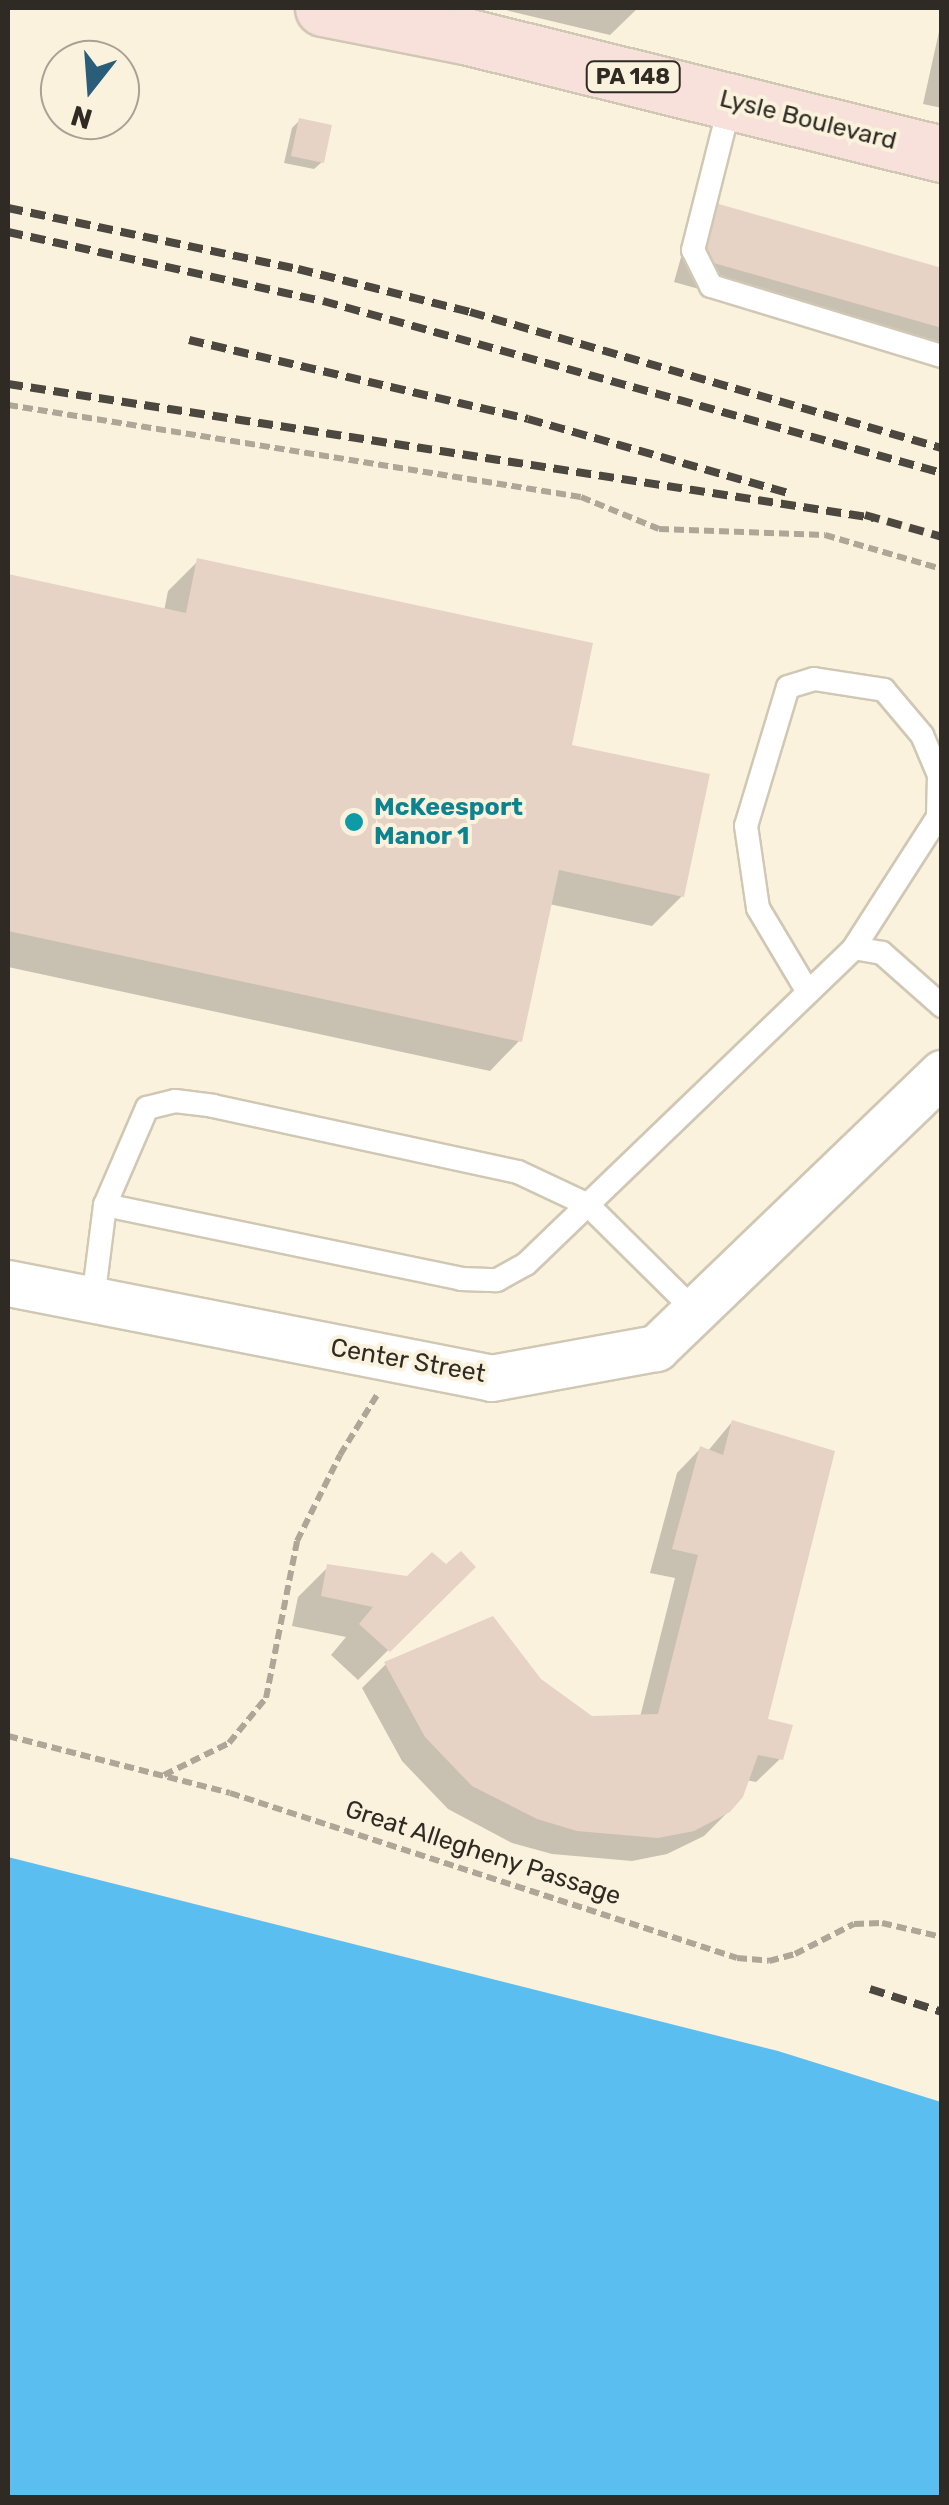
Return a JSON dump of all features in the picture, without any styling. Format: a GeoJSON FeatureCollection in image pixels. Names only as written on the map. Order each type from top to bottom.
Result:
{"type":"FeatureCollection","features":[{"type":"Feature","properties":{"kind":"main road","name":"Lysle Boulevard"},"geometry":{"type":"LineString","coordinates":[[323,8],[465,36],[942,154]]}},
{"type":"Feature","properties":{"kind":"street","name":"Center Street"},"geometry":{"type":"LineString","coordinates":[[8,1283],[490,1378],[656,1348],[942,1073]]}},
{"type":"Feature","properties":{"kind":"lane"},"geometry":{"type":"LineString","coordinates":[[731,100],[693,250],[711,286],[942,356]]}},
{"type":"Feature","properties":{"kind":"lane"},"geometry":{"type":"LineString","coordinates":[[105,1205],[461,1280],[497,1280],[526,1264],[854,948],[938,816],[939,775],[922,735],[884,690],[814,679],[788,687],[746,826],[758,908],[808,992]]}},
{"type":"Feature","properties":{"kind":"lane"},"geometry":{"type":"LineString","coordinates":[[854,948],[882,954],[942,1006]]}},
{"type":"Feature","properties":{"kind":"lane"},"geometry":{"type":"LineString","coordinates":[[93,1300],[105,1205],[147,1108],[175,1101],[518,1172],[588,1205],[695,1311]]}},
{"type":"Feature","properties":{"kind":"path"},"geometry":{"type":"LineString","coordinates":[[8,405],[581,497],[660,529],[825,535],[942,569]]}},
{"type":"Feature","properties":{"kind":"path"},"geometry":{"type":"LineString","coordinates":[[162,1776],[229,1743],[266,1698],[297,1541],[340,1454],[399,1360]]}},
{"type":"Feature","properties":{"kind":"path","name":"Great Allegheny Passage"},"geometry":{"type":"LineString","coordinates":[[8,1736],[307,1816],[737,1958],[769,1961],[796,1954],[854,1924],[882,1923],[942,1937]]}},
{"type":"Feature","properties":{"kind":"water"},"geometry":{"type":"Polygon","coordinates":[[[8,1857],[778,2051],[941,2102],[941,2497],[8,2497],[8,1857]]]}},
{"type":"Feature","properties":{"kind":"building"},"geometry":{"type":"Polygon","coordinates":[[[299,118],[332,125],[324,163],[291,156],[299,118]]]}},
{"type":"Feature","properties":{"kind":"building"},"geometry":{"type":"Polygon","coordinates":[[[712,202],[942,268],[942,328],[696,258],[712,202]]]}},
{"type":"Feature","properties":{"kind":"building","name":"McKeesport Manor 1"},"geometry":{"type":"Polygon","coordinates":[[[197,558],[593,643],[572,745],[710,774],[684,897],[559,870],[522,1042],[8,931],[8,574],[186,613],[197,558]]]}},
{"type":"Feature","properties":{"kind":"building"},"geometry":{"type":"Polygon","coordinates":[[[732,1420],[835,1451],[768,1719],[793,1725],[783,1760],[758,1755],[743,1797],[730,1812],[694,1831],[658,1838],[577,1831],[537,1819],[472,1786],[425,1737],[384,1662],[493,1616],[541,1679],[592,1716],[658,1714],[698,1555],[672,1549],[700,1446],[723,1455],[732,1420]]]}},
{"type":"Feature","properties":{"kind":"building"},"geometry":{"type":"Polygon","coordinates":[[[461,1551],[476,1567],[390,1652],[359,1624],[373,1607],[321,1596],[327,1564],[407,1576],[432,1552],[446,1564],[461,1551]]]}},
{"type":"Feature","properties":{"kind":"railway"},"geometry":{"type":"LineString","coordinates":[[8,208],[298,269],[470,312],[942,448]]}},
{"type":"Feature","properties":{"kind":"railway"},"geometry":{"type":"LineString","coordinates":[[8,232],[323,301],[942,473]]}},
{"type":"Feature","properties":{"kind":"railway"},"geometry":{"type":"LineString","coordinates":[[189,340],[528,419],[788,493]]}},
{"type":"Feature","properties":{"kind":"railway"},"geometry":{"type":"LineString","coordinates":[[8,384],[874,518]]}},
{"type":"Feature","properties":{"kind":"railway"},"geometry":{"type":"LineString","coordinates":[[865,515],[942,537]]}},
{"type":"Feature","properties":{"kind":"railway"},"geometry":{"type":"LineString","coordinates":[[870,1989],[942,2012]]}},
{"type":"Feature","properties":{"kind":"place","name":"McKeesport Manor 1"},"geometry":{"type":"Point","coordinates":[354,822]}}]}
